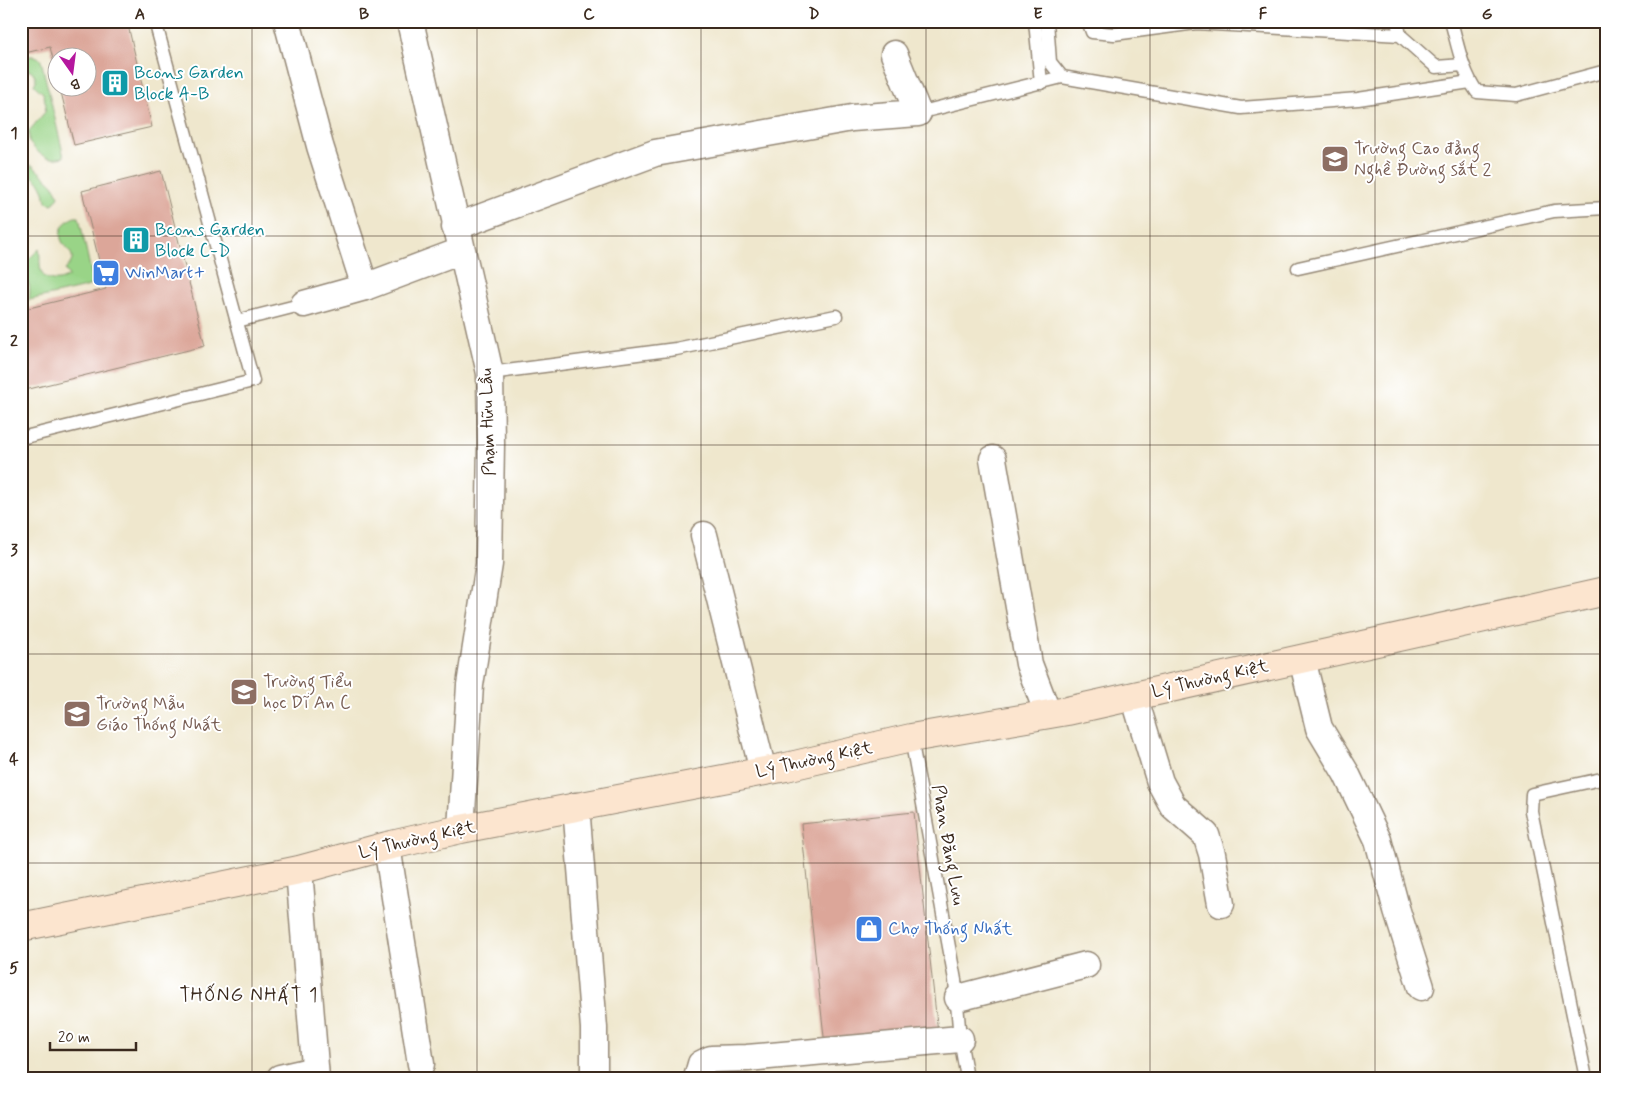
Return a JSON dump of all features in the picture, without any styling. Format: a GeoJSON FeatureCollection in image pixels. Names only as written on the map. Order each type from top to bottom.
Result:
{"type":"FeatureCollection","features":[{"type":"Feature","properties":{"kind":"main road","name":"Lý Thường Kiệt"},"geometry":{"type":"LineString","coordinates":[[21,927],[299,870],[387,846],[461,829],[763,771],[911,738],[1048,714],[1134,696],[1606,591]]}},
{"type":"Feature","properties":{"kind":"street"},"geometry":{"type":"LineString","coordinates":[[287,21],[320,146],[365,287]]}},
{"type":"Feature","properties":{"kind":"street","name":"Phạm Hữu Lầu"},"geometry":{"type":"LineString","coordinates":[[410,21],[458,239],[490,373],[489,564],[470,685],[461,829]]}},
{"type":"Feature","properties":{"kind":"street"},"geometry":{"type":"LineString","coordinates":[[304,304],[365,287],[458,239],[655,152],[852,118],[918,113],[894,54]]}},
{"type":"Feature","properties":{"kind":"street"},"geometry":{"type":"LineString","coordinates":[[993,459],[1029,664],[1048,714]]}},
{"type":"Feature","properties":{"kind":"street"},"geometry":{"type":"LineString","coordinates":[[704,535],[763,771]]}},
{"type":"Feature","properties":{"kind":"street"},"geometry":{"type":"LineString","coordinates":[[1302,659],[1319,728],[1346,773],[1378,840],[1397,911],[1421,987]]}},
{"type":"Feature","properties":{"kind":"street"},"geometry":{"type":"LineString","coordinates":[[1134,696],[1160,782],[1173,806],[1206,835],[1212,854],[1221,904]]}},
{"type":"Feature","properties":{"kind":"street"},"geometry":{"type":"LineString","coordinates":[[576,806],[594,1028],[594,1078]]}},
{"type":"Feature","properties":{"kind":"street"},"geometry":{"type":"LineString","coordinates":[[387,846],[420,1064]]}},
{"type":"Feature","properties":{"kind":"street"},"geometry":{"type":"LineString","coordinates":[[280,1078],[315,1074],[299,870]]}},
{"type":"Feature","properties":{"kind":"street"},"geometry":{"type":"LineString","coordinates":[[958,998],[1086,965]]}},
{"type":"Feature","properties":{"kind":"street"},"geometry":{"type":"LineString","coordinates":[[697,1078],[701,1064],[711,1060],[960,1039]]}},
{"type":"Feature","properties":{"kind":"lane"},"geometry":{"type":"LineString","coordinates":[[21,438],[253,381],[155,21]]}},
{"type":"Feature","properties":{"kind":"lane"},"geometry":{"type":"LineString","coordinates":[[1035,21],[1040,83]]}},
{"type":"Feature","properties":{"kind":"lane"},"geometry":{"type":"LineString","coordinates":[[1047,21],[1050,62],[1062,78]]}},
{"type":"Feature","properties":{"kind":"lane"},"geometry":{"type":"LineString","coordinates":[[1088,21],[1092,32],[1114,34],[1195,22],[1400,35]]}},
{"type":"Feature","properties":{"kind":"lane"},"geometry":{"type":"LineString","coordinates":[[1397,21],[1400,35],[1436,67],[1463,65]]}},
{"type":"Feature","properties":{"kind":"lane"},"geometry":{"type":"LineString","coordinates":[[1451,21],[1463,65],[1470,82],[1477,92],[1516,95],[1606,71]]}},
{"type":"Feature","properties":{"kind":"lane"},"geometry":{"type":"LineString","coordinates":[[918,113],[1062,78],[1241,108],[1358,99],[1470,82]]}},
{"type":"Feature","properties":{"kind":"lane"},"geometry":{"type":"LineString","coordinates":[[1298,268],[1554,211],[1606,208]]}},
{"type":"Feature","properties":{"kind":"lane"},"geometry":{"type":"LineString","coordinates":[[237,321],[304,304]]}},
{"type":"Feature","properties":{"kind":"lane"},"geometry":{"type":"LineString","coordinates":[[490,373],[676,349],[836,316]]}},
{"type":"Feature","properties":{"kind":"lane","name":"Phan Đăng Lưu"},"geometry":{"type":"LineString","coordinates":[[911,738],[958,998],[960,1039],[966,1078]]}},
{"type":"Feature","properties":{"kind":"lane"},"geometry":{"type":"LineString","coordinates":[[1586,1078],[1531,811],[1532,794],[1606,778]]}},
{"type":"Feature","properties":{"kind":"green space"},"geometry":{"type":"Polygon","coordinates":[[[35,56],[41,62],[48,98],[50,98],[64,157],[52,158],[44,156],[29,142],[29,131],[45,112],[46,105],[43,93],[34,85],[36,78],[34,74],[28,70],[21,72],[21,58],[35,56]]]}},
{"type":"Feature","properties":{"kind":"green space"},"geometry":{"type":"Polygon","coordinates":[[[31,165],[53,185],[59,196],[52,204],[46,202],[42,187],[31,175],[31,165]]]}},
{"type":"Feature","properties":{"kind":"green space"},"geometry":{"type":"Polygon","coordinates":[[[79,217],[93,281],[91,285],[29,300],[29,285],[21,273],[21,267],[39,249],[40,268],[44,276],[61,280],[69,276],[65,270],[71,262],[72,256],[61,239],[61,231],[68,221],[79,217]]]}},
{"type":"Feature","properties":{"kind":"building","name":"Bcons Garden Block A-B"},"geometry":{"type":"Polygon","coordinates":[[[21,21],[127,21],[152,127],[74,145],[62,98],[98,98],[98,48],[50,47],[21,54],[21,21]]]}},
{"type":"Feature","properties":{"kind":"building","name":"Bcons Garden Block C-D"},"geometry":{"type":"Polygon","coordinates":[[[161,171],[205,346],[21,391],[21,310],[106,289],[82,191],[161,171]]]}},
{"type":"Feature","properties":{"kind":"building","name":"Chợ Thống Nhất"},"geometry":{"type":"Polygon","coordinates":[[[914,812],[938,1033],[825,1046],[801,824],[914,812]]]}},
{"type":"Feature","properties":{"kind":"place","name":"Bcons Garden Block A-B"},"geometry":{"type":"Point","coordinates":[115,83]}},
{"type":"Feature","properties":{"kind":"place","name":"Trường Cao đẳng Nghề Đường sắt 2"},"geometry":{"type":"Point","coordinates":[1335,159]}},
{"type":"Feature","properties":{"kind":"place","name":"Bcons Garden Block C-D"},"geometry":{"type":"Point","coordinates":[136,240]}},
{"type":"Feature","properties":{"kind":"place","name":"WinMart+"},"geometry":{"type":"Point","coordinates":[106,273]}},
{"type":"Feature","properties":{"kind":"place","name":"Trường Tiểu học Dĩ An C"},"geometry":{"type":"Point","coordinates":[244,692]}},
{"type":"Feature","properties":{"kind":"place","name":"Trường Mẫu Giáo Thống Nhất"},"geometry":{"type":"Point","coordinates":[77,714]}},
{"type":"Feature","properties":{"kind":"place","name":"Chợ Thống Nhất"},"geometry":{"type":"Point","coordinates":[869,929]}},
{"type":"Feature","properties":{"kind":"district","name":"THỐNG NHẤT 1"},"geometry":{"type":"Point","coordinates":[249,995]}}]}
